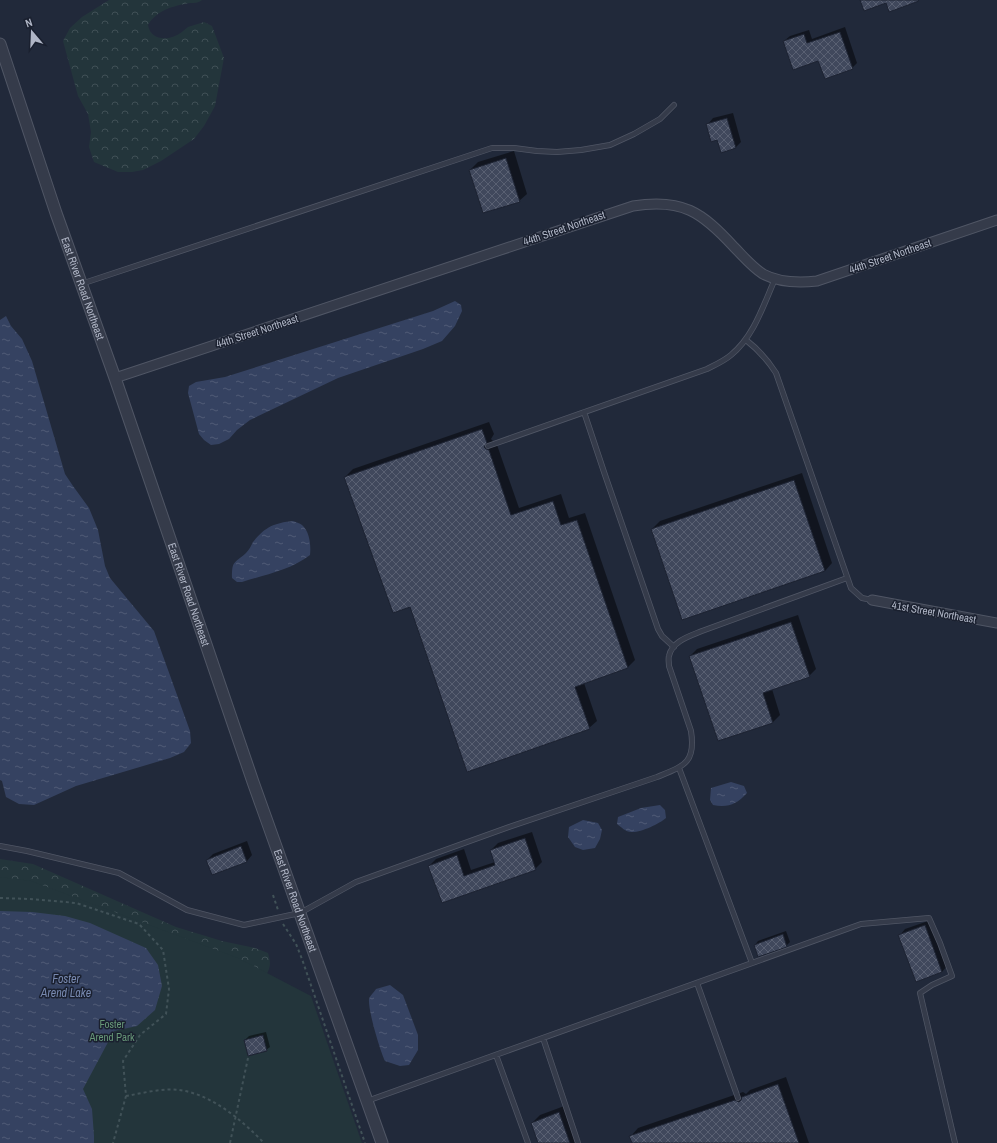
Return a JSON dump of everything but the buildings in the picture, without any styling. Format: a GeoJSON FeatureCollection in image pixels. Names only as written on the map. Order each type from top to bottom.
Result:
{"type":"FeatureCollection","features":[{"type":"Feature","properties":{"kind":"street","name":"East River Road Northeast"},"geometry":{"type":"LineString","coordinates":[[0,44],[56,213],[115,378],[251,774],[382,1143]]}},
{"type":"Feature","properties":{"kind":"street","name":"44th Street Northeast"},"geometry":{"type":"LineString","coordinates":[[115,378],[616,210],[649,203],[662,203],[678,206],[695,212],[708,220],[718,229],[754,267],[775,279],[789,282],[817,281],[997,220]]}},
{"type":"Feature","properties":{"kind":"street","name":"41st Street Northeast"},"geometry":{"type":"LineString","coordinates":[[872,600],[997,623]]}},
{"type":"Feature","properties":{"kind":"lane"},"geometry":{"type":"LineString","coordinates":[[82,284],[492,148],[514,148],[557,152],[610,145],[634,134],[660,119],[674,105]]}},
{"type":"Feature","properties":{"kind":"lane"},"geometry":{"type":"LineString","coordinates":[[488,446],[707,369],[731,355],[746,340],[755,326],[775,279]]}},
{"type":"Feature","properties":{"kind":"lane"},"geometry":{"type":"LineString","coordinates":[[746,340],[763,355],[776,373],[851,588],[862,598],[872,600]]}},
{"type":"Feature","properties":{"kind":"lane"},"geometry":{"type":"LineString","coordinates":[[584,412],[658,628],[662,636],[674,647]]}},
{"type":"Feature","properties":{"kind":"lane"},"geometry":{"type":"LineString","coordinates":[[0,846],[27,850],[119,874],[187,910],[244,925],[300,913],[356,882],[679,768],[687,761],[692,752],[693,741],[669,666],[669,655],[674,647],[683,639],[702,631],[847,578]]}},
{"type":"Feature","properties":{"kind":"lane"},"geometry":{"type":"LineString","coordinates":[[679,768],[752,963]]}},
{"type":"Feature","properties":{"kind":"lane"},"geometry":{"type":"LineString","coordinates":[[367,1101],[861,924],[928,918],[940,943],[952,976],[932,984],[920,993],[955,1143]]}},
{"type":"Feature","properties":{"kind":"lane"},"geometry":{"type":"LineString","coordinates":[[697,983],[738,1098]]}},
{"type":"Feature","properties":{"kind":"lane"},"geometry":{"type":"LineString","coordinates":[[543,1038],[578,1143]]}},
{"type":"Feature","properties":{"kind":"lane"},"geometry":{"type":"LineString","coordinates":[[496,1055],[528,1143]]}},
{"type":"Feature","properties":{"kind":"path"},"geometry":{"type":"LineString","coordinates":[[273,895],[280,918],[296,944],[302,959],[365,1143]]}},
{"type":"Feature","properties":{"kind":"path"},"geometry":{"type":"LineString","coordinates":[[0,898],[76,903],[140,924],[163,950],[169,989],[166,1014],[140,1035],[123,1061],[126,1096],[113,1143]]}},
{"type":"Feature","properties":{"kind":"path"},"geometry":{"type":"LineString","coordinates":[[230,1143],[248,1058]]}},
{"type":"Feature","properties":{"kind":"path"},"geometry":{"type":"LineString","coordinates":[[126,1096],[177,1090],[196,1094],[222,1108],[253,1131],[264,1143]]}},
{"type":"Feature","properties":{"kind":"green space"},"geometry":{"type":"Polygon","coordinates":[[[109,0],[202,0],[196,3],[172,7],[161,12],[148,25],[149,29],[154,36],[166,38],[177,35],[188,27],[204,22],[212,26],[224,58],[215,106],[204,126],[194,139],[161,161],[143,170],[132,172],[118,172],[94,162],[89,147],[91,132],[88,114],[78,96],[63,41],[70,28],[82,17],[109,0]]]}},
{"type":"Feature","properties":{"kind":"green space"},"geometry":{"type":"Polygon","coordinates":[[[0,859],[33,864],[176,927],[222,941],[255,948],[268,953],[270,963],[269,969],[264,978],[0,911],[0,859]]]}},
{"type":"Feature","properties":{"kind":"green space","name":"Foster Arend Park"},"geometry":{"type":"Polygon","coordinates":[[[0,877],[31,881],[238,958],[311,996],[362,1143],[0,1143],[0,877]]]}},
{"type":"Feature","properties":{"kind":"water"},"geometry":{"type":"Polygon","coordinates":[[[455,301],[461,305],[462,311],[455,326],[442,341],[338,378],[250,420],[237,430],[229,439],[219,444],[211,445],[199,434],[188,393],[189,386],[196,382],[225,377],[433,311],[455,301]]]}},
{"type":"Feature","properties":{"kind":"water"},"geometry":{"type":"Polygon","coordinates":[[[6,316],[11,326],[22,339],[32,361],[65,474],[89,508],[98,530],[105,566],[110,578],[154,631],[190,731],[191,743],[184,752],[170,758],[76,786],[34,805],[19,804],[6,797],[2,781],[0,780],[0,320],[6,316]]]}},
{"type":"Feature","properties":{"kind":"water"},"geometry":{"type":"Polygon","coordinates":[[[293,521],[301,524],[307,531],[310,543],[310,555],[294,565],[242,582],[237,582],[232,578],[232,568],[234,563],[247,552],[253,542],[266,529],[280,523],[293,521]]]}},
{"type":"Feature","properties":{"kind":"water"},"geometry":{"type":"Polygon","coordinates":[[[731,782],[744,786],[747,793],[740,800],[732,804],[723,806],[713,805],[710,800],[711,788],[731,782]]]}},
{"type":"Feature","properties":{"kind":"water"},"geometry":{"type":"Polygon","coordinates":[[[660,805],[665,810],[666,818],[649,828],[629,832],[617,824],[618,817],[641,808],[660,805]]]}},
{"type":"Feature","properties":{"kind":"water"},"geometry":{"type":"Polygon","coordinates":[[[583,820],[598,823],[602,830],[600,839],[595,848],[583,850],[575,847],[568,837],[569,827],[583,820]]]}},
{"type":"Feature","properties":{"kind":"water","name":"Foster Arend Lake"},"geometry":{"type":"Polygon","coordinates":[[[0,911],[32,912],[65,916],[90,923],[146,948],[158,965],[162,986],[155,1010],[137,1026],[114,1031],[83,1089],[92,1109],[94,1143],[0,1143],[0,911]]]}},
{"type":"Feature","properties":{"kind":"water"},"geometry":{"type":"Polygon","coordinates":[[[390,985],[403,995],[418,1035],[418,1050],[409,1065],[400,1066],[385,1061],[372,1021],[369,999],[376,989],[390,985]]]}}]}
